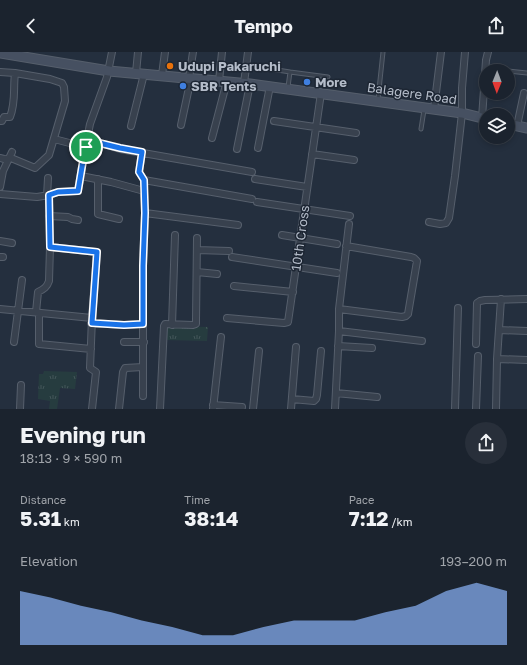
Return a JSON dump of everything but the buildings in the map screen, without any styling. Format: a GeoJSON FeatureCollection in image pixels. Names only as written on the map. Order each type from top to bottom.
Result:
{"type":"FeatureCollection","features":[{"type":"Feature","properties":{"kind":"street"},"geometry":{"type":"LineString","coordinates":[[0,194],[37,197],[48,196],[58,192],[78,191],[90,124],[109,71],[112,52]]}},
{"type":"Feature","properties":{"kind":"street"},"geometry":{"type":"LineString","coordinates":[[131,126],[140,73],[138,52]]}},
{"type":"Feature","properties":{"kind":"street"},"geometry":{"type":"LineString","coordinates":[[162,75],[165,52]]}},
{"type":"Feature","properties":{"kind":"street"},"geometry":{"type":"LineString","coordinates":[[181,125],[190,78],[193,52]]}},
{"type":"Feature","properties":{"kind":"street"},"geometry":{"type":"LineString","coordinates":[[212,138],[223,81],[222,52]]}},
{"type":"Feature","properties":{"kind":"street"},"geometry":{"type":"LineString","coordinates":[[237,149],[247,84],[248,52]]}},
{"type":"Feature","properties":{"kind":"street"},"geometry":{"type":"LineString","coordinates":[[434,109],[441,52]]}},
{"type":"Feature","properties":{"kind":"street"},"geometry":{"type":"LineString","coordinates":[[429,222],[440,224],[446,223],[449,218],[462,113],[462,88],[465,52]]}},
{"type":"Feature","properties":{"kind":"street"},"geometry":{"type":"LineString","coordinates":[[486,64],[488,52]]}},
{"type":"Feature","properties":{"kind":"street","name":"Balagere Road"},"geometry":{"type":"LineString","coordinates":[[0,53],[109,71],[270,86],[462,113],[479,117]]}},
{"type":"Feature","properties":{"kind":"street"},"geometry":{"type":"LineString","coordinates":[[0,72],[50,79],[62,83],[64,87],[65,101],[49,155],[35,168],[10,155]]}},
{"type":"Feature","properties":{"kind":"street"},"geometry":{"type":"LineString","coordinates":[[0,121],[2,121],[4,117],[10,117],[13,109],[15,73]]}},
{"type":"Feature","properties":{"kind":"street"},"geometry":{"type":"LineString","coordinates":[[258,148],[270,86]]}},
{"type":"Feature","properties":{"kind":"street","name":"10th Cross"},"geometry":{"type":"LineString","coordinates":[[227,318],[284,323],[288,322],[321,93]]}},
{"type":"Feature","properties":{"kind":"street"},"geometry":{"type":"LineString","coordinates":[[515,117],[524,93]]}},
{"type":"Feature","properties":{"kind":"street"},"geometry":{"type":"LineString","coordinates":[[274,121],[356,133]]}},
{"type":"Feature","properties":{"kind":"street"},"geometry":{"type":"LineString","coordinates":[[515,126],[527,128]]}},
{"type":"Feature","properties":{"kind":"street"},"geometry":{"type":"LineString","coordinates":[[54,139],[86,147]]}},
{"type":"Feature","properties":{"kind":"street"},"geometry":{"type":"LineString","coordinates":[[87,140],[120,148],[252,172]]}},
{"type":"Feature","properties":{"kind":"street"},"geometry":{"type":"LineString","coordinates":[[142,152],[139,172],[144,180],[145,213],[143,266],[143,396]]}},
{"type":"Feature","properties":{"kind":"street"},"geometry":{"type":"LineString","coordinates":[[312,154],[354,160]]}},
{"type":"Feature","properties":{"kind":"street"},"geometry":{"type":"LineString","coordinates":[[0,158],[4,159],[10,155]]}},
{"type":"Feature","properties":{"kind":"street"},"geometry":{"type":"LineString","coordinates":[[0,188],[3,171],[10,155]]}},
{"type":"Feature","properties":{"kind":"street"},"geometry":{"type":"LineString","coordinates":[[81,176],[144,191]]}},
{"type":"Feature","properties":{"kind":"street"},"geometry":{"type":"LineString","coordinates":[[48,178],[50,247],[49,281],[44,289],[38,292],[38,344],[91,349]]}},
{"type":"Feature","properties":{"kind":"street"},"geometry":{"type":"LineString","coordinates":[[98,179],[98,214],[119,219]]}},
{"type":"Feature","properties":{"kind":"street"},"geometry":{"type":"LineString","coordinates":[[255,179],[307,187]]}},
{"type":"Feature","properties":{"kind":"street"},"geometry":{"type":"LineString","coordinates":[[144,180],[350,216]]}},
{"type":"Feature","properties":{"kind":"street"},"geometry":{"type":"LineString","coordinates":[[145,213],[238,225]]}},
{"type":"Feature","properties":{"kind":"street"},"geometry":{"type":"LineString","coordinates":[[49,216],[68,217],[78,220]]}},
{"type":"Feature","properties":{"kind":"street"},"geometry":{"type":"LineString","coordinates":[[335,409],[339,309],[349,224]]}},
{"type":"Feature","properties":{"kind":"street"},"geometry":{"type":"LineString","coordinates":[[172,325],[175,234]]}},
{"type":"Feature","properties":{"kind":"street"},"geometry":{"type":"LineString","coordinates":[[282,235],[337,244]]}},
{"type":"Feature","properties":{"kind":"street"},"geometry":{"type":"LineString","coordinates":[[160,409],[164,326],[165,324],[196,324],[197,238]]}},
{"type":"Feature","properties":{"kind":"street"},"geometry":{"type":"LineString","coordinates":[[0,241],[12,243]]}},
{"type":"Feature","properties":{"kind":"street"},"geometry":{"type":"LineString","coordinates":[[339,309],[402,317],[406,316],[410,308],[417,261],[411,257],[346,246]]}},
{"type":"Feature","properties":{"kind":"street"},"geometry":{"type":"LineString","coordinates":[[50,247],[97,252],[90,368],[96,372],[92,409]]}},
{"type":"Feature","properties":{"kind":"street"},"geometry":{"type":"LineString","coordinates":[[197,250],[231,254],[296,267],[337,273]]}},
{"type":"Feature","properties":{"kind":"street"},"geometry":{"type":"LineString","coordinates":[[197,272],[217,274]]}},
{"type":"Feature","properties":{"kind":"street"},"geometry":{"type":"LineString","coordinates":[[14,342],[22,280]]}},
{"type":"Feature","properties":{"kind":"street"},"geometry":{"type":"LineString","coordinates":[[234,286],[293,292]]}},
{"type":"Feature","properties":{"kind":"street"},"geometry":{"type":"LineString","coordinates":[[496,409],[497,359],[501,299]]}},
{"type":"Feature","properties":{"kind":"street"},"geometry":{"type":"LineString","coordinates":[[476,344],[477,303],[485,300],[527,299]]}},
{"type":"Feature","properties":{"kind":"street"},"geometry":{"type":"LineString","coordinates":[[455,409],[458,308]]}},
{"type":"Feature","properties":{"kind":"street"},"geometry":{"type":"LineString","coordinates":[[0,309],[18,310],[124,325],[143,324]]}},
{"type":"Feature","properties":{"kind":"street"},"geometry":{"type":"LineString","coordinates":[[499,330],[527,331]]}},
{"type":"Feature","properties":{"kind":"street"},"geometry":{"type":"LineString","coordinates":[[339,331],[422,341]]}},
{"type":"Feature","properties":{"kind":"street"},"geometry":{"type":"LineString","coordinates":[[221,337],[213,407],[242,407]]}},
{"type":"Feature","properties":{"kind":"street"},"geometry":{"type":"LineString","coordinates":[[124,342],[144,342]]}},
{"type":"Feature","properties":{"kind":"street"},"geometry":{"type":"LineString","coordinates":[[338,346],[372,348]]}},
{"type":"Feature","properties":{"kind":"street"},"geometry":{"type":"LineString","coordinates":[[291,409],[296,348]]}},
{"type":"Feature","properties":{"kind":"street"},"geometry":{"type":"LineString","coordinates":[[253,409],[259,351]]}},
{"type":"Feature","properties":{"kind":"street"},"geometry":{"type":"LineString","coordinates":[[292,399],[316,400],[322,351]]}},
{"type":"Feature","properties":{"kind":"street"},"geometry":{"type":"LineString","coordinates":[[476,409],[478,356]]}},
{"type":"Feature","properties":{"kind":"street"},"geometry":{"type":"LineString","coordinates":[[497,359],[527,360]]}},
{"type":"Feature","properties":{"kind":"street"},"geometry":{"type":"LineString","coordinates":[[119,409],[123,372],[125,368],[143,367]]}},
{"type":"Feature","properties":{"kind":"street"},"geometry":{"type":"LineString","coordinates":[[20,409],[21,385]]}},
{"type":"Feature","properties":{"kind":"street"},"geometry":{"type":"LineString","coordinates":[[336,393],[376,397]]}},
{"type":"Feature","properties":{"kind":"lane"},"geometry":{"type":"LineString","coordinates":[[378,101],[383,52]]}},
{"type":"Feature","properties":{"kind":"lane"},"geometry":{"type":"LineString","coordinates":[[271,69],[328,77]]}},
{"type":"Feature","properties":{"kind":"lane"},"geometry":{"type":"LineString","coordinates":[[288,89],[290,72]]}},
{"type":"Feature","properties":{"kind":"lane"},"geometry":{"type":"LineString","coordinates":[[515,72],[527,73]]}},
{"type":"Feature","properties":{"kind":"lane"},"geometry":{"type":"LineString","coordinates":[[421,129],[424,108]]}},
{"type":"Feature","properties":{"kind":"green space"},"geometry":{"type":"Polygon","coordinates":[[[165,326],[208,327],[207,341],[165,340],[165,326]]]}},
{"type":"Feature","properties":{"kind":"green space"},"geometry":{"type":"Polygon","coordinates":[[[44,371],[77,372],[75,389],[60,388],[57,409],[49,409],[50,401],[38,399],[39,374],[43,374],[44,371]]]}},
{"type":"Feature","properties":{"kind":"place","name":"Udupi Pakaruchi"},"geometry":{"type":"Point","coordinates":[170,66]}},
{"type":"Feature","properties":{"kind":"place","name":"More"},"geometry":{"type":"Point","coordinates":[307,82]}},
{"type":"Feature","properties":{"kind":"place","name":"SBR Tents"},"geometry":{"type":"Point","coordinates":[183,86]}},
{"type":"Feature","properties":{"kind":"route"},"geometry":{"type":"LineString","coordinates":[[87,140],[142,152],[139,172],[144,180],[145,213],[143,324],[124,325],[92,323],[97,252],[50,247],[49,195],[58,192],[78,191],[86,147],[87,140]]}}]}
